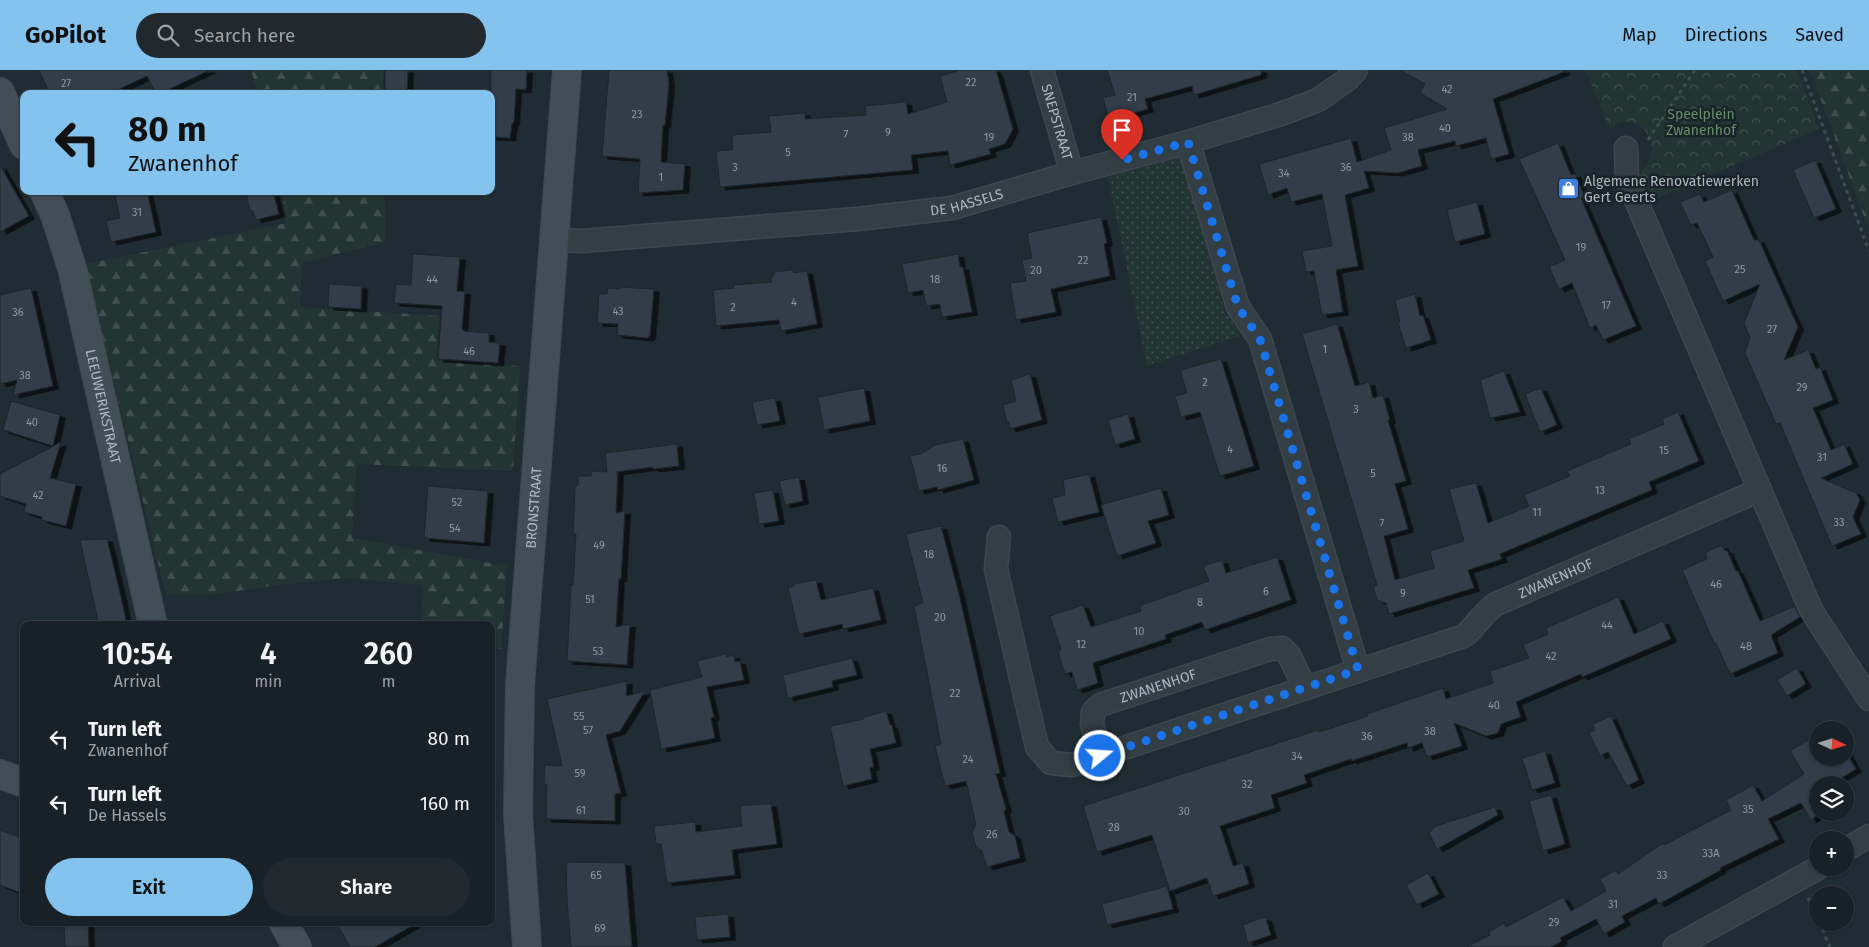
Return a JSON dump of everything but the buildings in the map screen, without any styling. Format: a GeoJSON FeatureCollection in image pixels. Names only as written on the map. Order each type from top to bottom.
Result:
{"type":"FeatureCollection","features":[{"type":"Feature","properties":{"kind":"street","name":"BRONSTRAAT"},"geometry":{"type":"LineString","coordinates":[[527,947],[518,814],[520,685],[567,70]]}},
{"type":"Feature","properties":{"kind":"street","name":"SNEPSTRAAT"},"geometry":{"type":"LineString","coordinates":[[1042,70],[1072,173]]}},
{"type":"Feature","properties":{"kind":"street","name":"DE HASSELS"},"geometry":{"type":"LineString","coordinates":[[554,240],[582,241],[858,220],[952,208],[1281,114],[1318,100],[1348,79],[1356,70]]}},
{"type":"Feature","properties":{"kind":"street"},"geometry":{"type":"LineString","coordinates":[[3,108],[20,137]]}},
{"type":"Feature","properties":{"kind":"street"},"geometry":{"type":"LineString","coordinates":[[1188,142],[1238,307],[1260,339],[1358,670]]}},
{"type":"Feature","properties":{"kind":"street"},"geometry":{"type":"LineString","coordinates":[[1626,148],[1627,179],[1811,610],[1869,699]]}},
{"type":"Feature","properties":{"kind":"street","name":"LEEUWERIKSTRAAT"},"geometry":{"type":"LineString","coordinates":[[46,195],[55,215],[72,268],[151,621]]}},
{"type":"Feature","properties":{"kind":"street","name":"ZWANENHOF"},"geometry":{"type":"LineString","coordinates":[[998,537],[996,569],[1037,747],[1051,763],[1072,765],[1464,636],[1486,611],[1496,604],[1760,490]]}},
{"type":"Feature","properties":{"kind":"street","name":"ZWANENHOF"},"geometry":{"type":"LineString","coordinates":[[1100,756],[1092,724],[1093,712],[1100,705],[1270,649],[1282,648],[1289,655],[1305,688]]}},
{"type":"Feature","properties":{"kind":"street"},"geometry":{"type":"LineString","coordinates":[[0,774],[20,782]]}},
{"type":"Feature","properties":{"kind":"street"},"geometry":{"type":"LineString","coordinates":[[1854,845],[1869,836]]}},
{"type":"Feature","properties":{"kind":"street"},"geometry":{"type":"LineString","coordinates":[[1675,947],[1809,873]]}},
{"type":"Feature","properties":{"kind":"street"},"geometry":{"type":"LineString","coordinates":[[285,926],[297,947]]}},
{"type":"Feature","properties":{"kind":"path"},"geometry":{"type":"LineString","coordinates":[[1626,148],[1649,139],[1695,70]]}},
{"type":"Feature","properties":{"kind":"path"},"geometry":{"type":"LineString","coordinates":[[1802,70],[1869,251]]}},
{"type":"Feature","properties":{"kind":"path"},"geometry":{"type":"LineString","coordinates":[[1823,931],[1830,947]]}},
{"type":"Feature","properties":{"kind":"green space"},"geometry":{"type":"Polygon","coordinates":[[[251,70],[383,70],[383,90],[257,90],[251,70]]]}},
{"type":"Feature","properties":{"kind":"green space","name":"Speelplein Zwanenhof"},"geometry":{"type":"Polygon","coordinates":[[[1585,70],[1797,70],[1819,129],[1648,202],[1638,179],[1650,158],[1651,142],[1649,136],[1642,127],[1633,122],[1624,122],[1609,127],[1585,70]]]}},
{"type":"Feature","properties":{"kind":"green space"},"geometry":{"type":"Polygon","coordinates":[[[1809,70],[1869,70],[1869,230],[1813,79],[1809,70]]]}},
{"type":"Feature","properties":{"kind":"green space"},"geometry":{"type":"Polygon","coordinates":[[[1182,155],[1225,312],[1242,335],[1147,366],[1108,177],[1182,155]]]}},
{"type":"Feature","properties":{"kind":"green space"},"geometry":{"type":"Polygon","coordinates":[[[283,195],[385,195],[385,242],[302,263],[300,307],[439,316],[436,361],[520,366],[513,471],[357,464],[352,538],[507,566],[501,649],[495,649],[495,621],[422,621],[422,585],[346,578],[277,585],[210,595],[166,595],[85,264],[287,223],[283,195]]]}},
{"type":"Feature","properties":{"kind":"place","name":"Algemene Renovatiewerken Gert Geerts"},"geometry":{"type":"Point","coordinates":[1568,189]}},
{"type":"Feature","properties":{"kind":"route"},"geometry":{"type":"LineString","coordinates":[[1100,756],[1358,670],[1260,339],[1238,307],[1188,142],[1122,160]]}}]}
